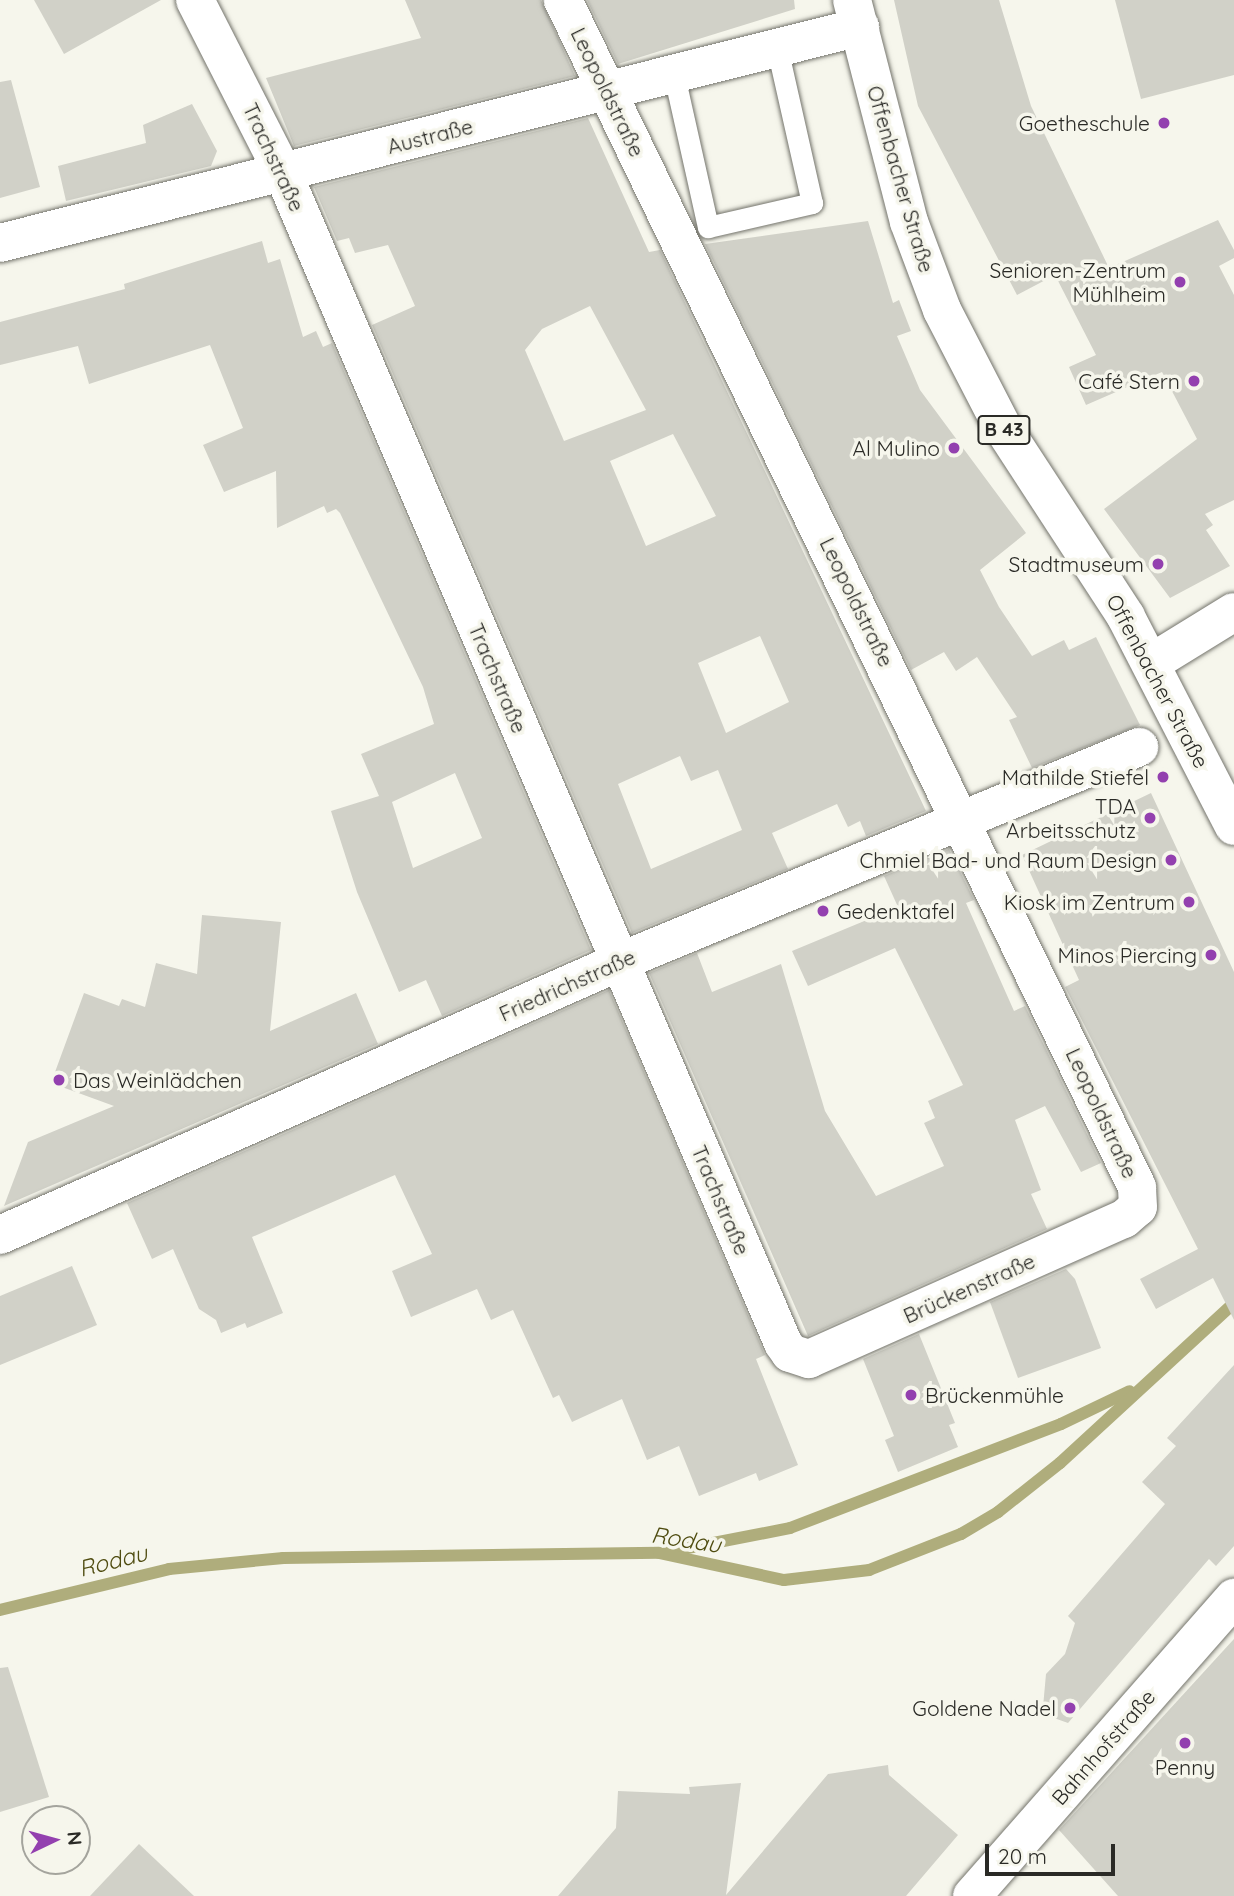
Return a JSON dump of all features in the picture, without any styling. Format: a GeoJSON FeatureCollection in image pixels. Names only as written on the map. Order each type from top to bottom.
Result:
{"type":"FeatureCollection","features":[{"type":"Feature","properties":{"kind":"street","name":"Trachstraße"},"geometry":{"type":"LineString","coordinates":[[195,0],[283,173],[783,1343],[797,1357]]}},
{"type":"Feature","properties":{"kind":"street","name":"Leopoldstraße"},"geometry":{"type":"LineString","coordinates":[[563,0],[963,818],[1137,1187],[1138,1207]]}},
{"type":"Feature","properties":{"kind":"street","name":"Austraße"},"geometry":{"type":"LineString","coordinates":[[0,243],[777,48],[856,14]]}},
{"type":"Feature","properties":{"kind":"street","name":"Offenbacher Straße"},"geometry":{"type":"LineString","coordinates":[[856,14],[909,222],[942,310],[975,380],[1151,663],[1234,827]]}},
{"type":"Feature","properties":{"kind":"street"},"geometry":{"type":"LineString","coordinates":[[1151,663],[1234,612]]}},
{"type":"Feature","properties":{"kind":"street","name":"Friedrichstraße"},"geometry":{"type":"LineString","coordinates":[[0,1235],[619,962],[1139,747]]}},
{"type":"Feature","properties":{"kind":"street","name":"Brückenstraße"},"geometry":{"type":"LineString","coordinates":[[797,1357],[809,1359],[1125,1219],[1138,1207]]}},
{"type":"Feature","properties":{"kind":"street","name":"Bahnhofstraße"},"geometry":{"type":"LineString","coordinates":[[972,1896],[1234,1598]]}},
{"type":"Feature","properties":{"kind":"lane"},"geometry":{"type":"LineString","coordinates":[[674,75],[708,227],[812,203],[777,48]]}},
{"type":"Feature","properties":{"kind":"building"},"geometry":{"type":"Polygon","coordinates":[[[34,0],[161,0],[64,54],[34,0]]]}},
{"type":"Feature","properties":{"kind":"building"},"geometry":{"type":"Polygon","coordinates":[[[405,0],[541,0],[575,76],[294,146],[266,78],[421,38],[405,0]]]}},
{"type":"Feature","properties":{"kind":"building"},"geometry":{"type":"Polygon","coordinates":[[[587,0],[794,0],[795,9],[618,64],[587,0]]]}},
{"type":"Feature","properties":{"kind":"building","name":"Senioren-Zentrum Mühlheim"},"geometry":{"type":"Polygon","coordinates":[[[894,0],[999,0],[1031,106],[1109,268],[1218,220],[1234,250],[1234,258],[1219,266],[1234,295],[1234,500],[1205,514],[1213,525],[1206,530],[1230,566],[1170,598],[1104,509],[1197,439],[1162,372],[1086,405],[1069,367],[1096,355],[1055,275],[1017,295],[918,106],[894,0]]]}},
{"type":"Feature","properties":{"kind":"building"},"geometry":{"type":"Polygon","coordinates":[[[1115,0],[1234,0],[1234,75],[1141,99],[1115,0]]]}},
{"type":"Feature","properties":{"kind":"building"},"geometry":{"type":"Polygon","coordinates":[[[11,80],[40,187],[0,198],[0,82],[11,80]]]}},
{"type":"Feature","properties":{"kind":"building"},"geometry":{"type":"Polygon","coordinates":[[[192,104],[217,151],[211,166],[66,201],[58,166],[146,143],[143,125],[192,104]]]}},
{"type":"Feature","properties":{"kind":"building"},"geometry":{"type":"Polygon","coordinates":[[[588,118],[649,252],[660,250],[926,811],[866,836],[860,821],[848,827],[837,804],[772,833],[788,869],[632,933],[372,325],[415,306],[388,245],[355,253],[349,238],[337,241],[314,187],[588,118]],[[590,306],[542,329],[525,350],[564,441],[646,410],[590,306]],[[673,434],[610,461],[646,546],[716,516],[673,434]],[[760,636],[698,663],[726,733],[789,702],[760,636]],[[680,756],[618,784],[651,869],[742,830],[718,770],[691,781],[680,756]]]}},
{"type":"Feature","properties":{"kind":"building"},"geometry":{"type":"Polygon","coordinates":[[[868,221],[893,303],[899,300],[911,331],[897,336],[920,390],[1026,533],[980,570],[999,607],[1032,656],[1064,640],[1069,650],[1096,637],[1140,725],[1032,768],[1009,720],[1017,717],[977,657],[956,671],[944,652],[911,670],[705,244],[868,221]]]}},
{"type":"Feature","properties":{"kind":"building"},"geometry":{"type":"Polygon","coordinates":[[[262,241],[268,263],[280,259],[303,337],[316,331],[323,347],[332,343],[591,950],[442,1016],[426,980],[399,992],[357,892],[331,811],[379,796],[361,754],[434,724],[423,687],[340,513],[336,509],[327,513],[324,506],[277,528],[276,471],[224,492],[203,445],[243,428],[210,345],[89,384],[78,346],[0,365],[0,322],[125,289],[124,284],[262,241]],[[455,773],[392,802],[413,868],[482,838],[455,773]]]}},
{"type":"Feature","properties":{"kind":"building"},"geometry":{"type":"Polygon","coordinates":[[[1151,793],[1234,972],[1234,1320],[1213,1278],[1156,1309],[1140,1279],[1198,1249],[1065,987],[1079,980],[1022,855],[1151,793]]]}},
{"type":"Feature","properties":{"kind":"building"},"geometry":{"type":"Polygon","coordinates":[[[949,849],[974,900],[966,903],[1014,1011],[1025,1006],[1101,1163],[1081,1172],[1045,1106],[1015,1120],[1041,1190],[1031,1194],[1047,1229],[808,1336],[649,973],[697,953],[712,992],[781,964],[825,1111],[876,1196],[944,1166],[924,1123],[935,1118],[928,1101],[963,1085],[895,948],[808,986],[792,951],[898,907],[884,876],[949,849]]]}},
{"type":"Feature","properties":{"kind":"building"},"geometry":{"type":"Polygon","coordinates":[[[202,915],[281,922],[270,1031],[356,993],[378,1044],[4,1206],[28,1142],[114,1106],[51,1083],[84,993],[119,1006],[122,999],[145,1007],[156,963],[197,974],[202,915]]]}},
{"type":"Feature","properties":{"kind":"building"},"geometry":{"type":"Polygon","coordinates":[[[609,990],[765,1355],[756,1359],[798,1465],[759,1481],[756,1473],[699,1496],[679,1446],[647,1460],[622,1399],[572,1422],[559,1395],[553,1398],[513,1310],[491,1320],[477,1289],[411,1317],[392,1271],[432,1254],[395,1175],[252,1237],[283,1313],[247,1328],[245,1323],[221,1333],[216,1320],[199,1309],[173,1249],[152,1259],[127,1203],[609,990]]]}},
{"type":"Feature","properties":{"kind":"building"},"geometry":{"type":"Polygon","coordinates":[[[72,1266],[97,1325],[0,1365],[0,1296],[72,1266]]]}},
{"type":"Feature","properties":{"kind":"building"},"geometry":{"type":"Polygon","coordinates":[[[1066,1269],[1075,1279],[1101,1348],[1018,1378],[990,1302],[1066,1269]]]}},
{"type":"Feature","properties":{"kind":"building","name":"Brückenmühle"},"geometry":{"type":"Polygon","coordinates":[[[919,1334],[955,1423],[949,1425],[958,1447],[898,1472],[885,1440],[894,1436],[863,1359],[919,1334]]]}},
{"type":"Feature","properties":{"kind":"building"},"geometry":{"type":"Polygon","coordinates":[[[1234,1365],[1234,1546],[1216,1566],[1209,1559],[1068,1723],[1054,1718],[1043,1707],[1046,1674],[1065,1654],[1075,1623],[1068,1616],[1165,1504],[1142,1482],[1176,1446],[1167,1438],[1234,1365]]]}},
{"type":"Feature","properties":{"kind":"building"},"geometry":{"type":"Polygon","coordinates":[[[1234,1639],[1234,1896],[1118,1896],[1059,1830],[1234,1639]]]}},
{"type":"Feature","properties":{"kind":"building"},"geometry":{"type":"Polygon","coordinates":[[[8,1667],[49,1797],[0,1812],[0,1668],[8,1667]]]}},
{"type":"Feature","properties":{"kind":"building"},"geometry":{"type":"Polygon","coordinates":[[[888,1765],[889,1775],[958,1835],[906,1896],[558,1896],[616,1828],[618,1791],[690,1794],[689,1787],[741,1783],[726,1895],[828,1774],[888,1765]]]}},
{"type":"Feature","properties":{"kind":"building"},"geometry":{"type":"Polygon","coordinates":[[[139,1844],[194,1896],[90,1896],[139,1844]]]}},
{"type":"Feature","properties":{"kind":"waterway","name":"Rodau"},"geometry":{"type":"LineString","coordinates":[[0,1610],[169,1569],[283,1558],[659,1553],[784,1580],[869,1570],[961,1534],[998,1512],[1060,1463],[1234,1303]]}},
{"type":"Feature","properties":{"kind":"waterway"},"geometry":{"type":"LineString","coordinates":[[667,1552],[790,1528],[1061,1424],[1130,1391]]}},
{"type":"Feature","properties":{"kind":"place","name":"Goetheschule"},"geometry":{"type":"Point","coordinates":[1164,123]}},
{"type":"Feature","properties":{"kind":"place","name":"Senioren-Zentrum Mühlheim"},"geometry":{"type":"Point","coordinates":[1180,282]}},
{"type":"Feature","properties":{"kind":"place","name":"Café Stern"},"geometry":{"type":"Point","coordinates":[1194,381]}},
{"type":"Feature","properties":{"kind":"place","name":"Al Mulino"},"geometry":{"type":"Point","coordinates":[954,448]}},
{"type":"Feature","properties":{"kind":"place","name":"Stadtmuseum"},"geometry":{"type":"Point","coordinates":[1158,564]}},
{"type":"Feature","properties":{"kind":"place","name":"Mathilde Stiefel"},"geometry":{"type":"Point","coordinates":[1163,777]}},
{"type":"Feature","properties":{"kind":"place","name":"TDA Arbeitsschutz"},"geometry":{"type":"Point","coordinates":[1150,818]}},
{"type":"Feature","properties":{"kind":"place","name":"Chmiel Bad- und Raum Design"},"geometry":{"type":"Point","coordinates":[1171,860]}},
{"type":"Feature","properties":{"kind":"place","name":"Kiosk im Zentrum"},"geometry":{"type":"Point","coordinates":[1189,902]}},
{"type":"Feature","properties":{"kind":"place","name":"Gedenktafel"},"geometry":{"type":"Point","coordinates":[823,911]}},
{"type":"Feature","properties":{"kind":"place","name":"Minos Piercing"},"geometry":{"type":"Point","coordinates":[1211,955]}},
{"type":"Feature","properties":{"kind":"place","name":"Das Weinlädchen"},"geometry":{"type":"Point","coordinates":[59,1080]}},
{"type":"Feature","properties":{"kind":"place","name":"Brückenmühle"},"geometry":{"type":"Point","coordinates":[911,1395]}},
{"type":"Feature","properties":{"kind":"place","name":"Goldene Nadel"},"geometry":{"type":"Point","coordinates":[1070,1708]}},
{"type":"Feature","properties":{"kind":"place","name":"Penny"},"geometry":{"type":"Point","coordinates":[1185,1743]}}]}
